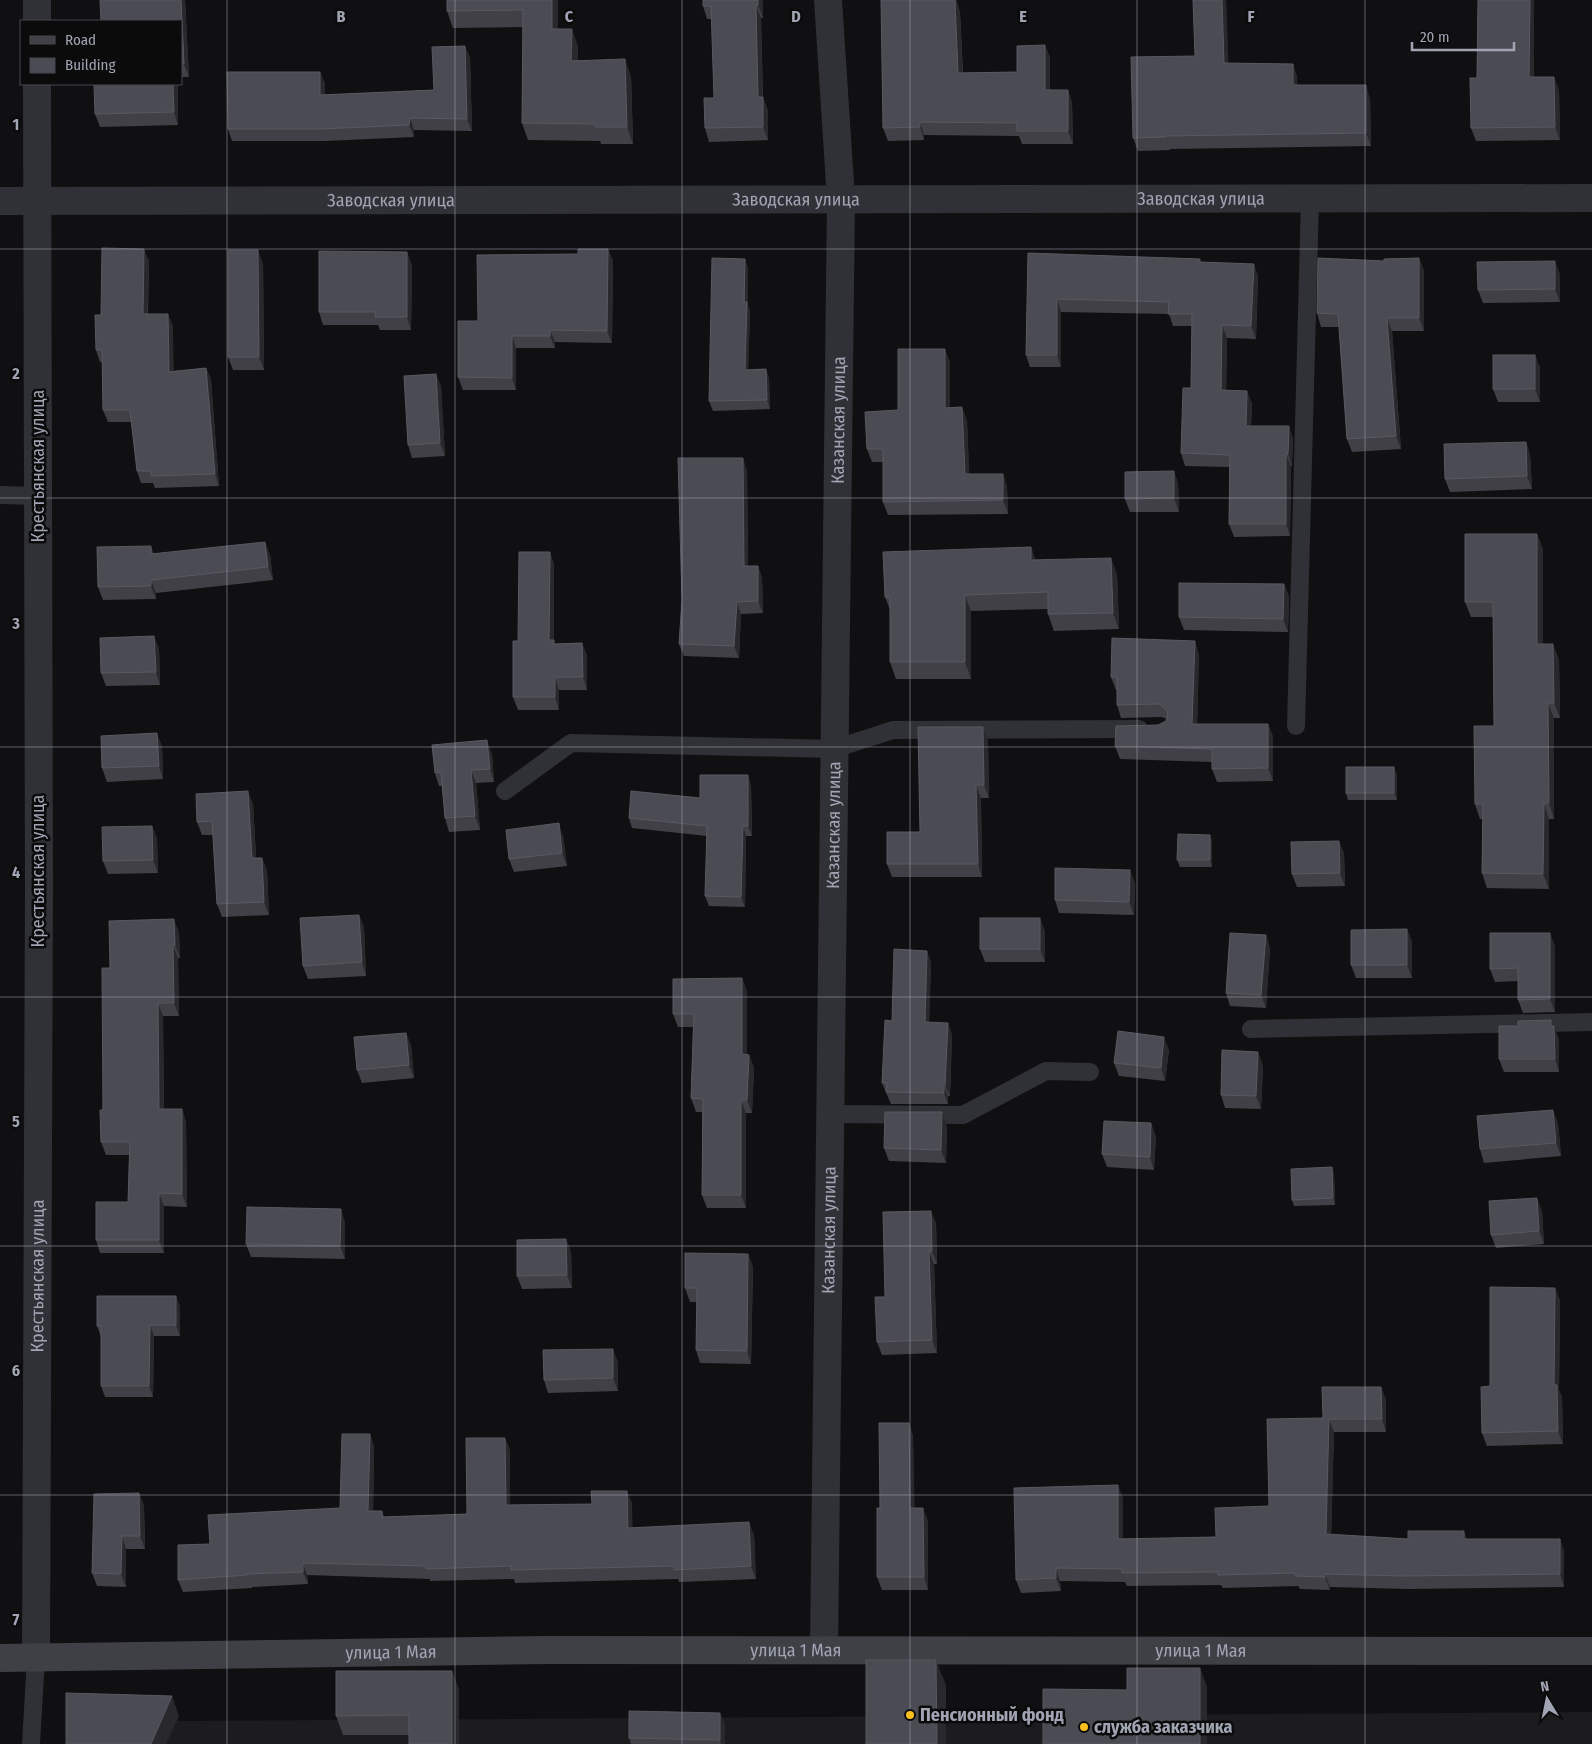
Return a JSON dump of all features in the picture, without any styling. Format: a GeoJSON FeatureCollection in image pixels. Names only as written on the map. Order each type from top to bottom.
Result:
{"type":"FeatureCollection","features":[{"type":"Feature","properties":{"kind":"main road","name":"улица 1 Мая"},"geometry":{"type":"LineString","coordinates":[[0,1658],[550,1650],[1592,1651]]}},
{"type":"Feature","properties":{"kind":"street"},"geometry":{"type":"LineString","coordinates":[[37,0],[37,20]]}},
{"type":"Feature","properties":{"kind":"street","name":"Казанская улица"},"geometry":{"type":"LineString","coordinates":[[824,1650],[841,199],[828,0]]}},
{"type":"Feature","properties":{"kind":"street","name":"Крестьянская улица"},"geometry":{"type":"LineString","coordinates":[[36,1658],[37,85]]}},
{"type":"Feature","properties":{"kind":"street","name":"Заводская улица"},"geometry":{"type":"LineString","coordinates":[[0,201],[1592,198]]}},
{"type":"Feature","properties":{"kind":"lane"},"geometry":{"type":"LineString","coordinates":[[1296,726],[1310,198]]}},
{"type":"Feature","properties":{"kind":"lane"},"geometry":{"type":"LineString","coordinates":[[0,495],[38,496]]}},
{"type":"Feature","properties":{"kind":"lane"},"geometry":{"type":"LineString","coordinates":[[505,790],[571,743],[834,749],[893,730],[1152,728]]}},
{"type":"Feature","properties":{"kind":"lane"},"geometry":{"type":"LineString","coordinates":[[1251,1029],[1592,1022]]}},
{"type":"Feature","properties":{"kind":"lane"},"geometry":{"type":"LineString","coordinates":[[830,1114],[963,1115],[1046,1071],[1090,1072]]}},
{"type":"Feature","properties":{"kind":"lane"},"geometry":{"type":"LineString","coordinates":[[30,1744],[36,1658]]}},
{"type":"Feature","properties":{"kind":"shaded area"},"geometry":{"type":"Polygon","coordinates":[[[1592,1712],[1592,1744],[82,1744],[176,1721],[1592,1712]]]}},
{"type":"Feature","properties":{"kind":"building"},"geometry":{"type":"Polygon","coordinates":[[[100,0],[181,0],[182,20],[101,20],[100,0]]]}},
{"type":"Feature","properties":{"kind":"building"},"geometry":{"type":"Polygon","coordinates":[[[447,0],[552,0],[552,29],[572,29],[571,61],[625,59],[627,127],[595,127],[595,124],[522,123],[523,10],[447,11],[447,0]]]}},
{"type":"Feature","properties":{"kind":"building"},"geometry":{"type":"Polygon","coordinates":[[[703,0],[758,0],[758,5],[756,5],[758,97],[763,97],[763,127],[705,128],[704,98],[714,98],[711,6],[703,6],[703,0]]]}},
{"type":"Feature","properties":{"kind":"building"},"geometry":{"type":"Polygon","coordinates":[[[881,0],[955,0],[958,73],[1017,72],[1017,46],[1045,45],[1045,90],[1068,90],[1068,131],[1017,131],[1017,123],[920,122],[920,127],[883,128],[881,0]]]}},
{"type":"Feature","properties":{"kind":"building"},"geometry":{"type":"Polygon","coordinates":[[[1193,0],[1222,0],[1224,63],[1293,64],[1293,85],[1366,85],[1366,133],[1133,138],[1131,57],[1195,56],[1193,0]]]}},
{"type":"Feature","properties":{"kind":"building"},"geometry":{"type":"Polygon","coordinates":[[[1478,0],[1530,0],[1529,77],[1554,77],[1555,127],[1471,128],[1470,78],[1477,78],[1478,0]]]}},
{"type":"Feature","properties":{"kind":"building"},"geometry":{"type":"Polygon","coordinates":[[[182,21],[184,64],[182,64],[182,21]]]}},
{"type":"Feature","properties":{"kind":"building"},"geometry":{"type":"Polygon","coordinates":[[[465,46],[467,119],[410,118],[409,125],[320,129],[228,129],[227,72],[320,72],[320,95],[434,90],[432,47],[465,46]]]}},
{"type":"Feature","properties":{"kind":"building"},"geometry":{"type":"Polygon","coordinates":[[[94,85],[173,85],[174,112],[95,114],[94,85]]]}},
{"type":"Feature","properties":{"kind":"building"},"geometry":{"type":"Polygon","coordinates":[[[102,248],[144,249],[143,314],[168,314],[169,372],[206,368],[215,474],[151,476],[151,471],[137,471],[130,410],[103,410],[102,350],[96,350],[95,315],[101,315],[102,248]]]}},
{"type":"Feature","properties":{"kind":"building"},"geometry":{"type":"Polygon","coordinates":[[[578,249],[608,249],[607,331],[550,330],[550,336],[512,336],[512,378],[458,377],[458,321],[478,321],[477,255],[578,254],[578,249]]]}},
{"type":"Feature","properties":{"kind":"building"},"geometry":{"type":"Polygon","coordinates":[[[228,250],[258,250],[259,357],[228,357],[228,250]]]}},
{"type":"Feature","properties":{"kind":"building"},"geometry":{"type":"Polygon","coordinates":[[[319,251],[407,252],[407,317],[375,317],[376,312],[319,312],[319,251]]]}},
{"type":"Feature","properties":{"kind":"building"},"geometry":{"type":"Polygon","coordinates":[[[1028,253],[1200,259],[1200,262],[1254,264],[1251,326],[1222,325],[1221,390],[1247,391],[1246,426],[1289,426],[1288,454],[1286,454],[1286,524],[1229,524],[1230,455],[1181,453],[1183,388],[1191,388],[1192,314],[1168,314],[1169,302],[1057,299],[1057,355],[1026,355],[1028,253]]]}},
{"type":"Feature","properties":{"kind":"building"},"geometry":{"type":"Polygon","coordinates":[[[712,258],[745,259],[744,302],[747,302],[745,370],[766,369],[767,400],[709,401],[712,258]]]}},
{"type":"Feature","properties":{"kind":"building"},"geometry":{"type":"Polygon","coordinates":[[[1318,258],[1384,261],[1384,259],[1419,258],[1419,318],[1387,318],[1396,436],[1347,439],[1338,314],[1317,313],[1318,258]]]}},
{"type":"Feature","properties":{"kind":"building"},"geometry":{"type":"Polygon","coordinates":[[[1555,261],[1555,289],[1478,290],[1477,262],[1555,261]]]}},
{"type":"Feature","properties":{"kind":"building"},"geometry":{"type":"Polygon","coordinates":[[[898,349],[945,349],[945,408],[962,407],[965,474],[1003,474],[1003,500],[883,502],[883,449],[867,449],[865,412],[898,410],[898,349]]]}},
{"type":"Feature","properties":{"kind":"building"},"geometry":{"type":"Polygon","coordinates":[[[1493,355],[1535,355],[1535,389],[1493,389],[1493,355]]]}},
{"type":"Feature","properties":{"kind":"building"},"geometry":{"type":"Polygon","coordinates":[[[436,374],[440,443],[408,445],[404,376],[436,374]]]}},
{"type":"Feature","properties":{"kind":"building"},"geometry":{"type":"Polygon","coordinates":[[[1526,442],[1527,476],[1445,479],[1444,444],[1526,442]]]}},
{"type":"Feature","properties":{"kind":"building"},"geometry":{"type":"Polygon","coordinates":[[[678,458],[743,458],[744,566],[758,566],[758,601],[737,602],[734,646],[679,644],[682,600],[678,458]]]}},
{"type":"Feature","properties":{"kind":"building"},"geometry":{"type":"Polygon","coordinates":[[[1174,471],[1174,498],[1125,499],[1125,472],[1174,471]]]}},
{"type":"Feature","properties":{"kind":"building"},"geometry":{"type":"Polygon","coordinates":[[[1465,534],[1537,534],[1537,644],[1553,644],[1554,703],[1548,703],[1549,803],[1544,803],[1543,874],[1482,873],[1483,804],[1475,804],[1474,726],[1494,726],[1493,602],[1465,602],[1465,534]]]}},
{"type":"Feature","properties":{"kind":"building"},"geometry":{"type":"Polygon","coordinates":[[[265,542],[268,567],[151,580],[151,586],[98,587],[97,547],[151,546],[151,554],[265,542]]]}},
{"type":"Feature","properties":{"kind":"building"},"geometry":{"type":"Polygon","coordinates":[[[1031,547],[1031,560],[1111,558],[1113,613],[1048,614],[1048,592],[965,595],[965,662],[890,662],[890,597],[885,597],[883,552],[1031,547]]]}},
{"type":"Feature","properties":{"kind":"building"},"geometry":{"type":"Polygon","coordinates":[[[519,552],[550,552],[549,640],[554,640],[554,644],[582,643],[583,677],[555,677],[555,697],[513,697],[513,641],[518,641],[519,552]]]}},
{"type":"Feature","properties":{"kind":"building"},"geometry":{"type":"Polygon","coordinates":[[[1179,583],[1284,584],[1283,619],[1179,617],[1179,583]]]}},
{"type":"Feature","properties":{"kind":"building"},"geometry":{"type":"Polygon","coordinates":[[[154,636],[156,672],[101,673],[100,638],[154,636]]]}},
{"type":"Feature","properties":{"kind":"building"},"geometry":{"type":"Polygon","coordinates":[[[1112,638],[1195,641],[1192,724],[1268,724],[1268,768],[1212,769],[1212,749],[1115,746],[1116,726],[1158,725],[1166,721],[1168,714],[1163,706],[1158,704],[1117,705],[1117,677],[1111,677],[1112,638]]]}},
{"type":"Feature","properties":{"kind":"building"},"geometry":{"type":"Polygon","coordinates":[[[918,727],[983,727],[984,785],[976,785],[978,864],[887,864],[887,832],[920,832],[918,727]]]}},
{"type":"Feature","properties":{"kind":"building"},"geometry":{"type":"Polygon","coordinates":[[[157,733],[159,766],[102,768],[101,736],[157,733]]]}},
{"type":"Feature","properties":{"kind":"building"},"geometry":{"type":"Polygon","coordinates":[[[487,740],[490,769],[471,770],[475,816],[445,818],[441,772],[435,773],[432,745],[487,740]]]}},
{"type":"Feature","properties":{"kind":"building"},"geometry":{"type":"Polygon","coordinates":[[[1346,767],[1394,767],[1394,793],[1346,793],[1346,767]]]}},
{"type":"Feature","properties":{"kind":"building"},"geometry":{"type":"Polygon","coordinates":[[[700,775],[748,775],[748,826],[743,826],[741,897],[705,896],[707,826],[629,818],[631,791],[700,798],[700,775]]]}},
{"type":"Feature","properties":{"kind":"building"},"geometry":{"type":"Polygon","coordinates":[[[248,791],[252,858],[262,858],[264,902],[217,904],[212,821],[197,822],[196,794],[248,791]]]}},
{"type":"Feature","properties":{"kind":"building"},"geometry":{"type":"Polygon","coordinates":[[[559,823],[562,853],[509,859],[506,830],[559,823]]]}},
{"type":"Feature","properties":{"kind":"building"},"geometry":{"type":"Polygon","coordinates":[[[152,826],[153,860],[103,861],[102,827],[152,826]]]}},
{"type":"Feature","properties":{"kind":"building"},"geometry":{"type":"Polygon","coordinates":[[[1178,834],[1210,835],[1210,860],[1177,860],[1178,834]]]}},
{"type":"Feature","properties":{"kind":"building"},"geometry":{"type":"Polygon","coordinates":[[[1339,841],[1340,873],[1292,874],[1291,842],[1339,841]]]}},
{"type":"Feature","properties":{"kind":"building"},"geometry":{"type":"Polygon","coordinates":[[[1055,868],[1130,870],[1129,902],[1055,900],[1055,868]]]}},
{"type":"Feature","properties":{"kind":"building"},"geometry":{"type":"Polygon","coordinates":[[[359,915],[362,962],[303,966],[300,918],[359,915]]]}},
{"type":"Feature","properties":{"kind":"building"},"geometry":{"type":"Polygon","coordinates":[[[980,918],[1040,918],[1040,949],[980,949],[980,918]]]}},
{"type":"Feature","properties":{"kind":"building"},"geometry":{"type":"Polygon","coordinates":[[[174,919],[174,1003],[158,1003],[159,1109],[182,1109],[182,1194],[159,1193],[159,1240],[96,1240],[96,1202],[128,1202],[130,1142],[101,1142],[100,1110],[103,1110],[102,968],[110,968],[109,921],[174,919]]]}},
{"type":"Feature","properties":{"kind":"building"},"geometry":{"type":"Polygon","coordinates":[[[1407,929],[1407,965],[1351,965],[1351,930],[1407,929]]]}},
{"type":"Feature","properties":{"kind":"building"},"geometry":{"type":"Polygon","coordinates":[[[1230,933],[1266,935],[1261,995],[1226,993],[1230,933]]]}},
{"type":"Feature","properties":{"kind":"building"},"geometry":{"type":"Polygon","coordinates":[[[1490,933],[1550,933],[1550,999],[1518,1000],[1518,968],[1490,969],[1490,933]]]}},
{"type":"Feature","properties":{"kind":"building"},"geometry":{"type":"Polygon","coordinates":[[[894,949],[927,951],[925,1022],[948,1023],[944,1093],[886,1092],[887,1083],[882,1083],[885,1020],[892,1021],[894,949]]]}},
{"type":"Feature","properties":{"kind":"building"},"geometry":{"type":"Polygon","coordinates":[[[742,978],[742,1054],[749,1055],[747,1100],[741,1100],[741,1195],[702,1195],[703,1099],[691,1098],[694,1014],[673,1014],[673,979],[742,978]]]}},
{"type":"Feature","properties":{"kind":"building"},"geometry":{"type":"Polygon","coordinates":[[[1551,1020],[1551,1026],[1554,1026],[1555,1059],[1499,1059],[1499,1026],[1518,1026],[1518,1021],[1551,1020]]]}},
{"type":"Feature","properties":{"kind":"building"},"geometry":{"type":"Polygon","coordinates":[[[1118,1031],[1164,1037],[1161,1068],[1114,1063],[1118,1031]]]}},
{"type":"Feature","properties":{"kind":"building"},"geometry":{"type":"Polygon","coordinates":[[[406,1033],[409,1065],[357,1070],[354,1037],[406,1033]]]}},
{"type":"Feature","properties":{"kind":"building"},"geometry":{"type":"Polygon","coordinates":[[[1222,1050],[1258,1052],[1256,1096],[1221,1095],[1222,1050]]]}},
{"type":"Feature","properties":{"kind":"building"},"geometry":{"type":"Polygon","coordinates":[[[1553,1110],[1556,1143],[1480,1149],[1477,1116],[1553,1110]]]}},
{"type":"Feature","properties":{"kind":"building"},"geometry":{"type":"Polygon","coordinates":[[[885,1112],[942,1112],[941,1150],[884,1148],[885,1112]]]}},
{"type":"Feature","properties":{"kind":"building"},"geometry":{"type":"Polygon","coordinates":[[[1104,1121],[1151,1123],[1150,1157],[1102,1154],[1104,1121]]]}},
{"type":"Feature","properties":{"kind":"building"},"geometry":{"type":"Polygon","coordinates":[[[1332,1167],[1333,1198],[1292,1200],[1291,1169],[1332,1167]]]}},
{"type":"Feature","properties":{"kind":"building"},"geometry":{"type":"Polygon","coordinates":[[[1537,1198],[1539,1231],[1491,1235],[1489,1201],[1537,1198]]]}},
{"type":"Feature","properties":{"kind":"building"},"geometry":{"type":"Polygon","coordinates":[[[247,1207],[341,1209],[340,1246],[246,1244],[247,1207]]]}},
{"type":"Feature","properties":{"kind":"building"},"geometry":{"type":"Polygon","coordinates":[[[931,1211],[932,1251],[929,1251],[932,1340],[877,1342],[875,1297],[885,1297],[883,1212],[931,1211]]]}},
{"type":"Feature","properties":{"kind":"building"},"geometry":{"type":"Polygon","coordinates":[[[566,1239],[567,1275],[517,1276],[517,1240],[566,1239]]]}},
{"type":"Feature","properties":{"kind":"building"},"geometry":{"type":"Polygon","coordinates":[[[685,1253],[748,1254],[747,1351],[696,1350],[697,1288],[685,1288],[685,1253]]]}},
{"type":"Feature","properties":{"kind":"building"},"geometry":{"type":"Polygon","coordinates":[[[1490,1287],[1555,1288],[1554,1385],[1557,1385],[1558,1431],[1482,1433],[1481,1387],[1490,1386],[1490,1287]]]}},
{"type":"Feature","properties":{"kind":"building"},"geometry":{"type":"Polygon","coordinates":[[[97,1296],[176,1296],[176,1325],[150,1325],[149,1386],[101,1386],[101,1326],[97,1326],[97,1296]]]}},
{"type":"Feature","properties":{"kind":"building"},"geometry":{"type":"Polygon","coordinates":[[[613,1349],[613,1378],[544,1380],[543,1350],[613,1349]]]}},
{"type":"Feature","properties":{"kind":"building"},"geometry":{"type":"Polygon","coordinates":[[[1322,1387],[1381,1387],[1382,1419],[1329,1419],[1326,1534],[1408,1539],[1408,1531],[1464,1531],[1464,1539],[1560,1539],[1560,1574],[1403,1576],[1325,1574],[1325,1577],[1295,1576],[1295,1573],[1218,1575],[1218,1572],[1122,1573],[1122,1569],[1056,1568],[1056,1578],[1016,1580],[1014,1488],[1118,1485],[1118,1539],[1216,1537],[1215,1508],[1269,1506],[1267,1419],[1323,1418],[1322,1387]]]}},
{"type":"Feature","properties":{"kind":"building"},"geometry":{"type":"Polygon","coordinates":[[[879,1423],[909,1423],[910,1508],[923,1508],[924,1577],[877,1577],[877,1508],[880,1508],[879,1423]]]}},
{"type":"Feature","properties":{"kind":"building"},"geometry":{"type":"Polygon","coordinates":[[[342,1434],[370,1434],[368,1511],[382,1511],[382,1517],[467,1514],[466,1438],[505,1438],[506,1505],[592,1504],[591,1491],[627,1491],[628,1528],[749,1522],[751,1566],[675,1570],[674,1566],[511,1570],[511,1566],[426,1569],[426,1566],[303,1563],[303,1572],[247,1574],[178,1580],[178,1545],[210,1544],[208,1515],[340,1508],[342,1434]]]}},
{"type":"Feature","properties":{"kind":"building"},"geometry":{"type":"Polygon","coordinates":[[[139,1493],[140,1536],[122,1536],[121,1574],[92,1573],[94,1494],[139,1493]]]}},
{"type":"Feature","properties":{"kind":"building","name":"Пенсионный фонд"},"geometry":{"type":"Polygon","coordinates":[[[866,1660],[936,1660],[937,1744],[866,1744],[866,1660]]]}},
{"type":"Feature","properties":{"kind":"building"},"geometry":{"type":"Polygon","coordinates":[[[1127,1668],[1200,1668],[1200,1744],[1043,1744],[1043,1689],[1127,1690],[1127,1668]]]}},
{"type":"Feature","properties":{"kind":"building"},"geometry":{"type":"Polygon","coordinates":[[[336,1671],[452,1671],[452,1744],[409,1744],[409,1715],[336,1716],[336,1671]]]}},
{"type":"Feature","properties":{"kind":"building"},"geometry":{"type":"Polygon","coordinates":[[[66,1693],[172,1696],[151,1744],[66,1744],[66,1693]]]}},
{"type":"Feature","properties":{"kind":"building"},"geometry":{"type":"Polygon","coordinates":[[[629,1711],[720,1713],[720,1740],[629,1738],[629,1711]]]}},
{"type":"Feature","properties":{"kind":"place","name":"Пенсионный фонд"},"geometry":{"type":"Point","coordinates":[910,1715]}},
{"type":"Feature","properties":{"kind":"place","name":"служба заказчика"},"geometry":{"type":"Point","coordinates":[1084,1727]}}]}
